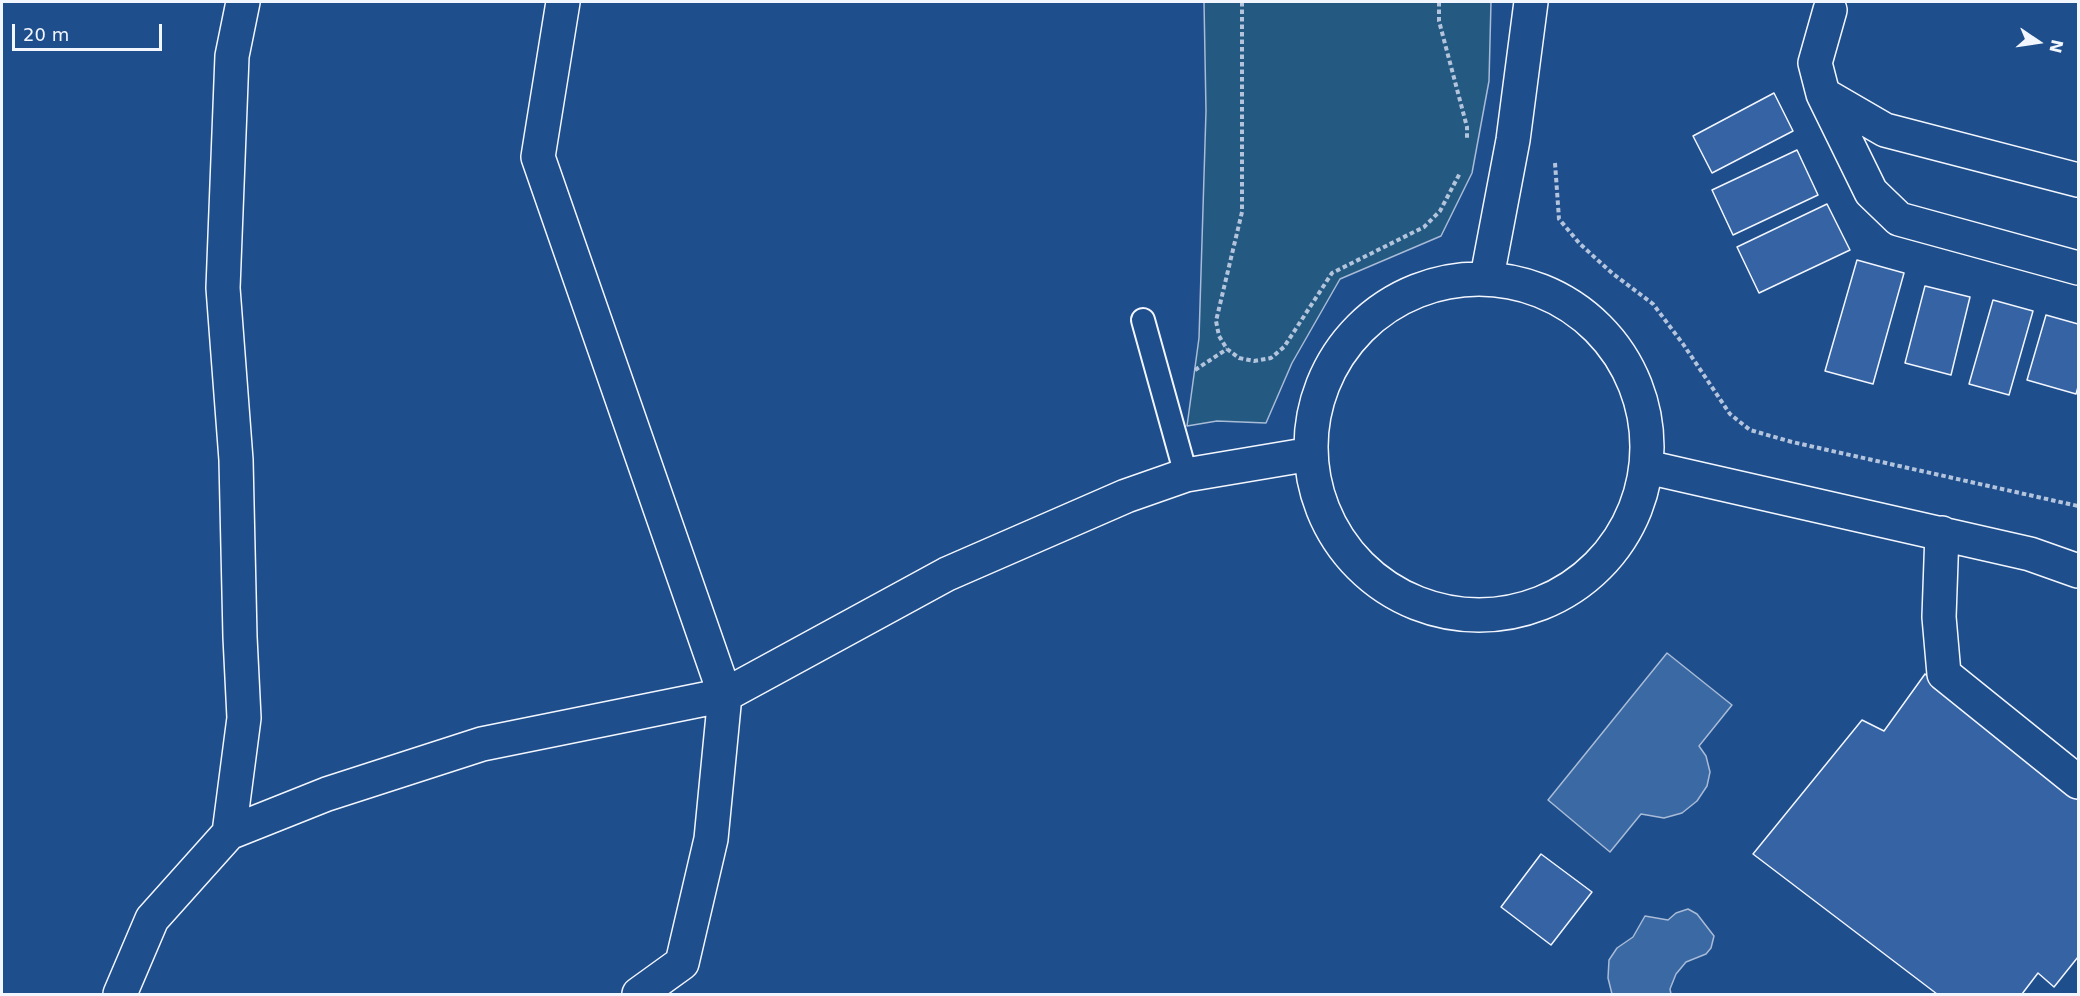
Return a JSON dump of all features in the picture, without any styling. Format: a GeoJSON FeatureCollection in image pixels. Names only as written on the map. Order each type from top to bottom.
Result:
{"type":"FeatureCollection","features":[{"type":"Feature","properties":{"kind":"street"},"geometry":{"type":"LineString","coordinates":[[229,833],[244,718],[236,460],[223,288],[232,56],[243,2]]}},
{"type":"Feature","properties":{"kind":"street"},"geometry":{"type":"LineString","coordinates":[[563,2],[538,156],[725,695],[711,839],[682,963],[639,994]]}},
{"type":"Feature","properties":{"kind":"street"},"geometry":{"type":"LineString","coordinates":[[1487,278],[1514,140],[1531,2]]}},
{"type":"Feature","properties":{"kind":"street"},"geometry":{"type":"LineString","coordinates":[[1830,10],[1815,63],[1823,94],[1871,192],[1899,219],[2079,268]]}},
{"type":"Feature","properties":{"kind":"street"},"geometry":{"type":"LineString","coordinates":[[1823,94],[1885,130],[2079,180]]}},
{"type":"Feature","properties":{"kind":"street"},"geometry":{"type":"LineString","coordinates":[[1487,278],[1541,288],[1589,317],[1624,360],[1645,411],[1647,467],[1631,521],[1599,567],[1554,600],[1501,616],[1445,614],[1392,594],[1350,557],[1322,509],[1311,454],[1317,399],[1342,348],[1382,309],[1432,284],[1487,278]]}},
{"type":"Feature","properties":{"kind":"street"},"geometry":{"type":"LineString","coordinates":[[120,994],[152,919],[229,833],[327,794],[482,744],[725,695],[947,574],[1126,496],[1186,474],[1311,454]]}},
{"type":"Feature","properties":{"kind":"street"},"geometry":{"type":"LineString","coordinates":[[1647,467],[1942,533],[2030,554],[2079,570]]}},
{"type":"Feature","properties":{"kind":"street"},"geometry":{"type":"LineString","coordinates":[[1942,533],[1939,616],[1944,674],[2079,782]]}},
{"type":"Feature","properties":{"kind":"lane"},"geometry":{"type":"LineString","coordinates":[[1143,321],[1186,474]]}},
{"type":"Feature","properties":{"kind":"path"},"geometry":{"type":"LineString","coordinates":[[1242,2],[1242,212],[1216,321],[1219,336],[1227,349],[1239,358],[1254,361],[1271,357],[1284,347],[1332,273],[1424,227],[1440,211],[1461,170]]}},
{"type":"Feature","properties":{"kind":"path"},"geometry":{"type":"LineString","coordinates":[[1439,2],[1440,21],[1467,127],[1466,149]]}},
{"type":"Feature","properties":{"kind":"path"},"geometry":{"type":"LineString","coordinates":[[1556,160],[1559,219],[1580,244],[1604,266],[1653,304],[1730,414],[1750,430],[1792,442],[2079,507]]}},
{"type":"Feature","properties":{"kind":"shaded area"},"geometry":{"type":"Polygon","coordinates":[[[1204,2],[1491,2],[1489,81],[1472,173],[1441,236],[1340,279],[1292,363],[1266,423],[1217,421],[1187,426],[1199,338],[1206,111],[1204,2]]]}},
{"type":"Feature","properties":{"kind":"shaded area"},"geometry":{"type":"Polygon","coordinates":[[[1667,653],[1732,705],[1699,746],[1706,756],[1710,772],[1707,786],[1697,801],[1682,813],[1664,818],[1641,814],[1610,852],[1548,800],[1667,653]]]}},
{"type":"Feature","properties":{"kind":"shaded area"},"geometry":{"type":"Polygon","coordinates":[[[1688,909],[1697,914],[1714,936],[1711,948],[1706,954],[1686,962],[1676,974],[1670,989],[1671,994],[1612,994],[1608,978],[1609,960],[1617,948],[1633,937],[1645,916],[1668,920],[1676,913],[1688,909]]]}},
{"type":"Feature","properties":{"kind":"building"},"geometry":{"type":"Polygon","coordinates":[[[1774,93],[1793,131],[1712,173],[1693,136],[1774,93]]]}},
{"type":"Feature","properties":{"kind":"building"},"geometry":{"type":"Polygon","coordinates":[[[1797,150],[1818,195],[1733,235],[1712,190],[1797,150]]]}},
{"type":"Feature","properties":{"kind":"building"},"geometry":{"type":"Polygon","coordinates":[[[1827,204],[1850,250],[1759,293],[1737,247],[1827,204]]]}},
{"type":"Feature","properties":{"kind":"building"},"geometry":{"type":"Polygon","coordinates":[[[1857,260],[1904,273],[1873,384],[1825,371],[1857,260]]]}},
{"type":"Feature","properties":{"kind":"building"},"geometry":{"type":"Polygon","coordinates":[[[1925,286],[1970,297],[1951,375],[1905,363],[1925,286]]]}},
{"type":"Feature","properties":{"kind":"building"},"geometry":{"type":"Polygon","coordinates":[[[1993,300],[2033,311],[2009,395],[1969,384],[1993,300]]]}},
{"type":"Feature","properties":{"kind":"building"},"geometry":{"type":"Polygon","coordinates":[[[2046,315],[2078,324],[2076,394],[2027,380],[2046,315]]]}},
{"type":"Feature","properties":{"kind":"building"},"geometry":{"type":"Polygon","coordinates":[[[1925,674],[2078,800],[2078,957],[2054,987],[2038,973],[2022,994],[1937,994],[1753,854],[1862,720],[1884,731],[1925,674]]]}},
{"type":"Feature","properties":{"kind":"building"},"geometry":{"type":"Polygon","coordinates":[[[1541,854],[1592,892],[1551,945],[1501,907],[1541,854]]]}}]}
